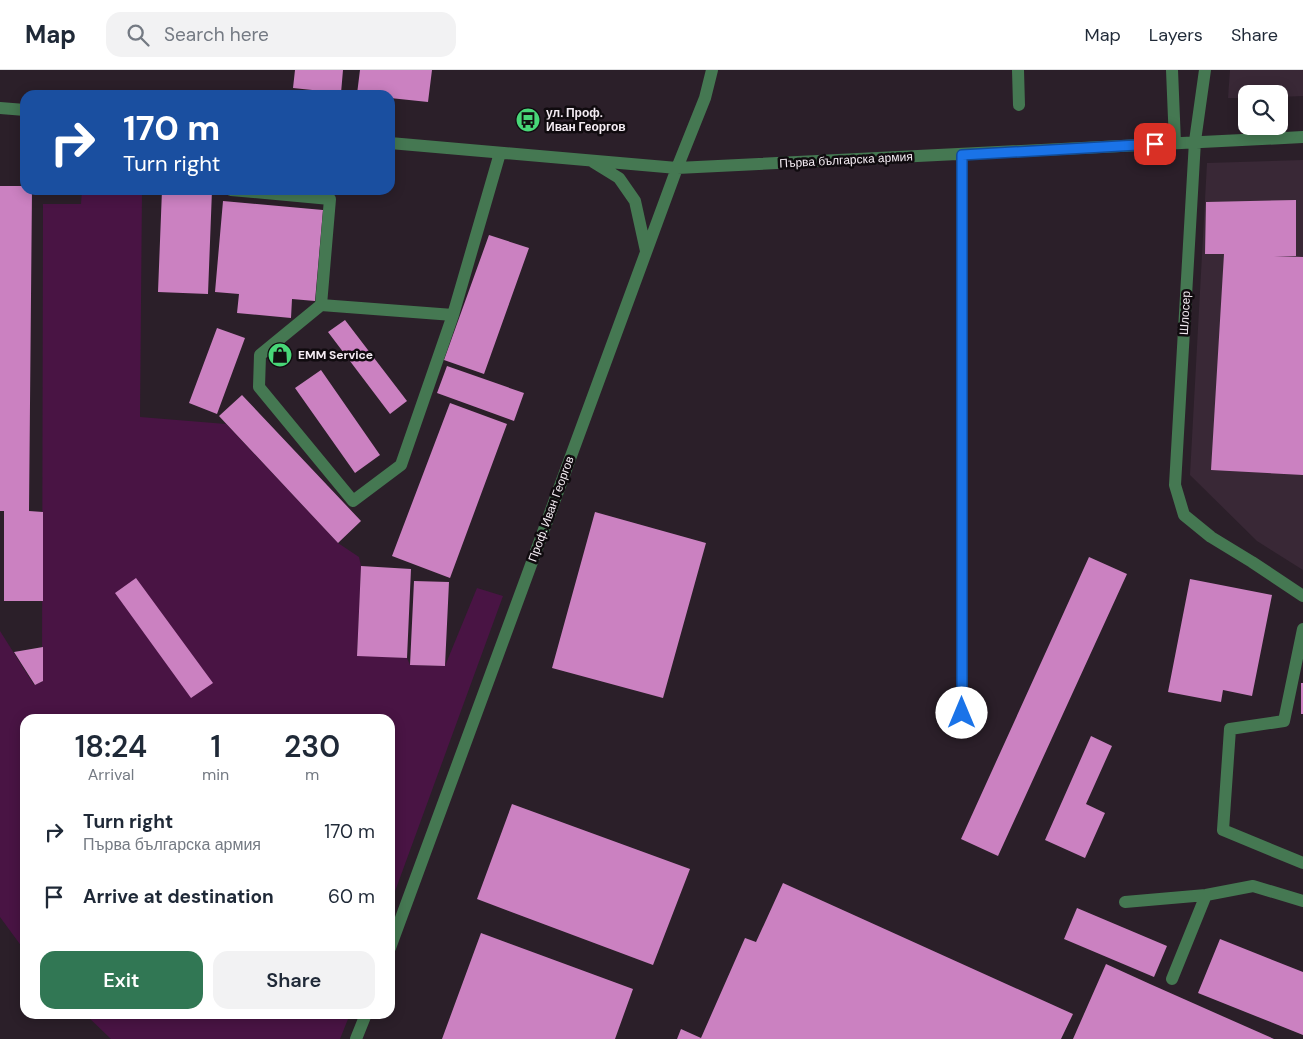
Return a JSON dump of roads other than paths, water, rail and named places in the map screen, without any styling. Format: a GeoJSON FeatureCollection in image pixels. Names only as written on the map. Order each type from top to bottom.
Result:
{"type":"FeatureCollection","features":[{"type":"Feature","properties":{"kind":"street","name":"Проф. Иван Георгов"},"geometry":{"type":"LineString","coordinates":[[395,934],[677,168],[705,98],[712,70]]}},
{"type":"Feature","properties":{"kind":"street"},"geometry":{"type":"LineString","coordinates":[[1018,70],[1019,105]]}},
{"type":"Feature","properties":{"kind":"street"},"geometry":{"type":"LineString","coordinates":[[1172,70],[1175,143]]}},
{"type":"Feature","properties":{"kind":"street","name":"Шлосер"},"geometry":{"type":"LineString","coordinates":[[1205,70],[1195,141],[1175,484],[1184,515],[1211,537],[1303,596]]}},
{"type":"Feature","properties":{"kind":"street"},"geometry":{"type":"LineString","coordinates":[[0,108],[20,110]]}},
{"type":"Feature","properties":{"kind":"street","name":"Първа българска армия"},"geometry":{"type":"LineString","coordinates":[[395,143],[677,168],[1303,137]]}},
{"type":"Feature","properties":{"kind":"street"},"geometry":{"type":"LineString","coordinates":[[453,316],[321,305],[260,356],[260,387],[353,501],[401,465],[453,316],[500,153]]}},
{"type":"Feature","properties":{"kind":"street"},"geometry":{"type":"LineString","coordinates":[[962,155],[962,713]]}},
{"type":"Feature","properties":{"kind":"street"},"geometry":{"type":"LineString","coordinates":[[590,161],[619,178],[635,201],[646,252]]}},
{"type":"Feature","properties":{"kind":"street"},"geometry":{"type":"LineString","coordinates":[[286,195],[330,199],[321,305]]}},
{"type":"Feature","properties":{"kind":"street"},"geometry":{"type":"LineString","coordinates":[[1303,630],[1284,721],[1230,729],[1223,830],[1303,862]]}},
{"type":"Feature","properties":{"kind":"street"},"geometry":{"type":"LineString","coordinates":[[1125,902],[1206,895],[1253,886],[1303,901]]}},
{"type":"Feature","properties":{"kind":"street"},"geometry":{"type":"LineString","coordinates":[[1172,979],[1206,895]]}},
{"type":"Feature","properties":{"kind":"street"},"geometry":{"type":"LineString","coordinates":[[356,1039],[364,1019]]}},
{"type":"Feature","properties":{"kind":"place","name":"ул. Проф. Иван Георгов"},"geometry":{"type":"Point","coordinates":[528,120]}},
{"type":"Feature","properties":{"kind":"place","name":"EMM Service"},"geometry":{"type":"Point","coordinates":[280,355]}}]}
